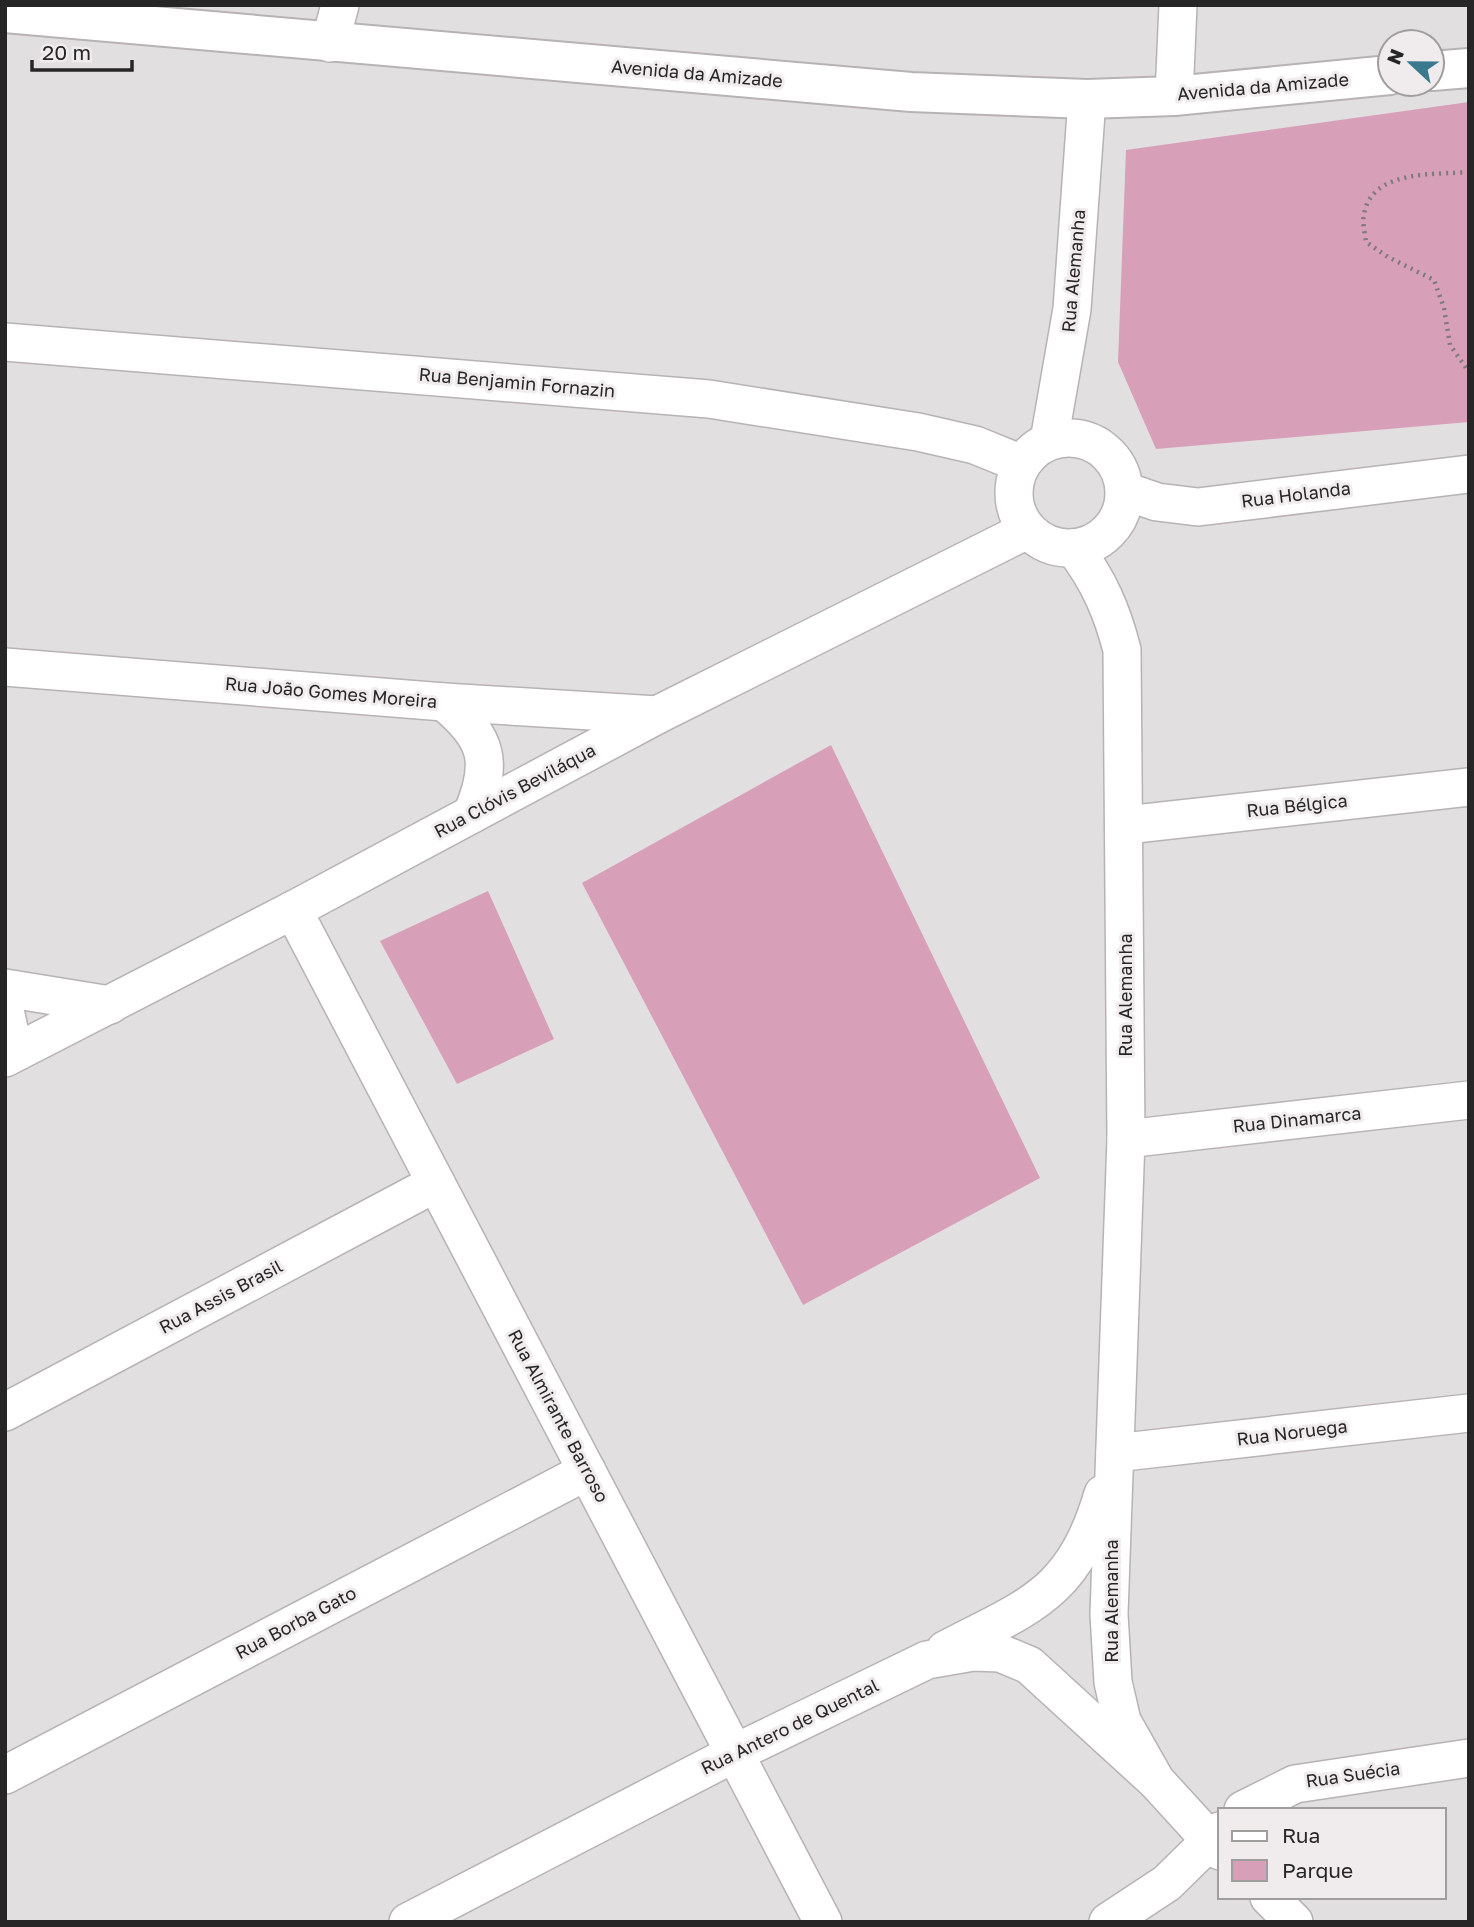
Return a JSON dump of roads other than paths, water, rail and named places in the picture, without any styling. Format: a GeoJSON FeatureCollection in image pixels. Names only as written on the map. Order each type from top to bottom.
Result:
{"type":"FeatureCollection","features":[{"type":"Feature","properties":{"kind":"main road","name":"Avenida da Amizade"},"geometry":{"type":"LineString","coordinates":[[5,13],[45,12],[330,43],[911,92],[1087,99],[1174,96],[1376,76]]}},
{"type":"Feature","properties":{"kind":"main road"},"geometry":{"type":"LineString","coordinates":[[1446,70],[1469,68]]}},
{"type":"Feature","properties":{"kind":"street"},"geometry":{"type":"LineString","coordinates":[[330,43],[340,5]]}},
{"type":"Feature","properties":{"kind":"street"},"geometry":{"type":"LineString","coordinates":[[1174,96],[1178,5]]}},
{"type":"Feature","properties":{"kind":"street","name":"Rua Alemanha"},"geometry":{"type":"LineString","coordinates":[[1036,452],[1072,309],[1087,99]]}},
{"type":"Feature","properties":{"kind":"street","name":"Rua Benjamin Fornazin"},"geometry":{"type":"LineString","coordinates":[[5,342],[709,399],[918,432],[975,445],[1036,452]]}},
{"type":"Feature","properties":{"kind":"street"},"geometry":{"type":"LineString","coordinates":[[1070,437],[1090,441],[1108,453],[1120,470],[1125,491],[1123,508],[1110,529],[1090,544],[1074,548],[1057,547],[1027,530],[1018,514],[1014,497],[1015,480],[1036,452],[1070,437]]}},
{"type":"Feature","properties":{"kind":"street","name":"Rua Holanda"},"geometry":{"type":"LineString","coordinates":[[1125,491],[1157,502],[1198,507],[1469,474]]}},
{"type":"Feature","properties":{"kind":"street","name":"Rua Clóvis Beviláqua"},"geometry":{"type":"LineString","coordinates":[[5,1058],[293,910],[657,715],[1027,530]]}},
{"type":"Feature","properties":{"kind":"street","name":"Rua Alemanha"},"geometry":{"type":"LineString","coordinates":[[1074,548],[1101,588],[1112,611],[1122,650],[1126,825],[1126,1139],[1109,1614],[1113,1682],[1122,1721],[1156,1782]]}},
{"type":"Feature","properties":{"kind":"street","name":"Rua João Gomes Moreira"},"geometry":{"type":"LineString","coordinates":[[5,667],[444,702],[657,715]]}},
{"type":"Feature","properties":{"kind":"street"},"geometry":{"type":"LineString","coordinates":[[444,702],[469,723],[484,751],[485,784],[472,814]]}},
{"type":"Feature","properties":{"kind":"street","name":"Rua Bélgica"},"geometry":{"type":"LineString","coordinates":[[1126,825],[1469,786]]}},
{"type":"Feature","properties":{"kind":"street","name":"Rua Almirante Barroso"},"geometry":{"type":"LineString","coordinates":[[293,910],[823,1922]]}},
{"type":"Feature","properties":{"kind":"street"},"geometry":{"type":"LineString","coordinates":[[5,988],[110,1005]]}},
{"type":"Feature","properties":{"kind":"street"},"geometry":{"type":"LineString","coordinates":[[5,1010],[10,1038],[5,1052]]}},
{"type":"Feature","properties":{"kind":"street","name":"Rua Dinamarca"},"geometry":{"type":"LineString","coordinates":[[1126,1139],[1469,1100]]}},
{"type":"Feature","properties":{"kind":"street","name":"Rua Assis Brasil"},"geometry":{"type":"LineString","coordinates":[[5,1412],[436,1183]]}},
{"type":"Feature","properties":{"kind":"street","name":"Rua Noruega"},"geometry":{"type":"LineString","coordinates":[[1115,1453],[1469,1413]]}},
{"type":"Feature","properties":{"kind":"street","name":"Rua Alemanha"},"geometry":{"type":"LineString","coordinates":[[927,1660],[1046,1595],[1073,1565],[1094,1525],[1115,1453]]}},
{"type":"Feature","properties":{"kind":"street","name":"Rua Borba Gato"},"geometry":{"type":"LineString","coordinates":[[5,1775],[587,1471]]}},
{"type":"Feature","properties":{"kind":"street","name":"Rua Antero de Quental"},"geometry":{"type":"LineString","coordinates":[[408,1922],[735,1753],[927,1660],[972,1652],[1000,1653],[1029,1665],[1156,1782]]}},
{"type":"Feature","properties":{"kind":"street","name":"Rua Suécia"},"geometry":{"type":"LineString","coordinates":[[1247,1808],[1295,1784],[1469,1758]]}},
{"type":"Feature","properties":{"kind":"street"},"geometry":{"type":"LineString","coordinates":[[1108,1922],[1167,1883],[1217,1841],[1156,1782]]}},
{"type":"Feature","properties":{"kind":"street"},"geometry":{"type":"LineString","coordinates":[[1271,1899],[1294,1922]]}}]}
